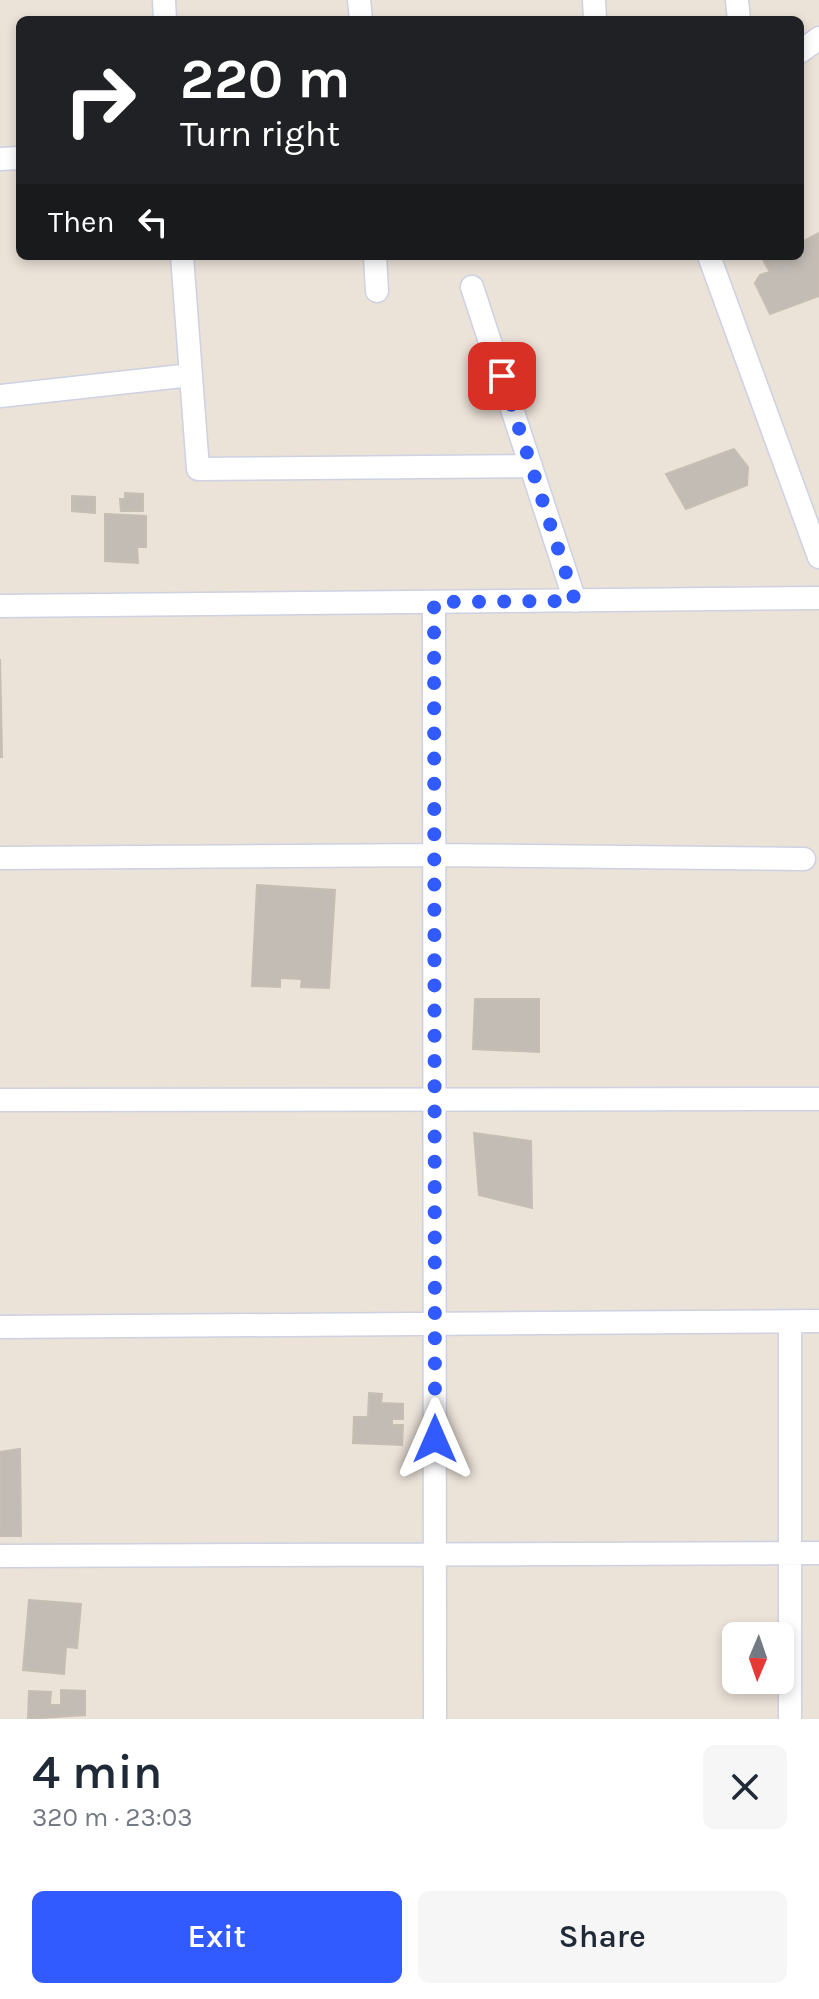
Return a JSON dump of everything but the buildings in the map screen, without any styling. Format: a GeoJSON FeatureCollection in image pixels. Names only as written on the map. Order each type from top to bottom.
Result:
{"type":"FeatureCollection","features":[{"type":"Feature","properties":{"kind":"street"},"geometry":{"type":"LineString","coordinates":[[182,260],[198,469],[531,466]]}},
{"type":"Feature","properties":{"kind":"street"},"geometry":{"type":"LineString","coordinates":[[375,260],[377,291]]}},
{"type":"Feature","properties":{"kind":"street"},"geometry":{"type":"LineString","coordinates":[[710,260],[819,557]]}},
{"type":"Feature","properties":{"kind":"street"},"geometry":{"type":"LineString","coordinates":[[472,287],[575,601]]}},
{"type":"Feature","properties":{"kind":"street"},"geometry":{"type":"LineString","coordinates":[[0,396],[191,375]]}},
{"type":"Feature","properties":{"kind":"street"},"geometry":{"type":"LineString","coordinates":[[0,606],[819,598]]}},
{"type":"Feature","properties":{"kind":"street"},"geometry":{"type":"LineString","coordinates":[[434,602],[435,1719]]}},
{"type":"Feature","properties":{"kind":"street"},"geometry":{"type":"LineString","coordinates":[[0,858],[434,855],[804,859]]}},
{"type":"Feature","properties":{"kind":"street"},"geometry":{"type":"LineString","coordinates":[[0,1100],[819,1099]]}},
{"type":"Feature","properties":{"kind":"street"},"geometry":{"type":"LineString","coordinates":[[0,1327],[819,1321]]}},
{"type":"Feature","properties":{"kind":"street"},"geometry":{"type":"LineString","coordinates":[[790,1322],[790,1719]]}},
{"type":"Feature","properties":{"kind":"street"},"geometry":{"type":"LineString","coordinates":[[0,1556],[819,1553]]}},
{"type":"Feature","properties":{"kind":"route"},"geometry":{"type":"LineString","coordinates":[[435,1439],[434,602],[575,601],[502,376]]}}]}
